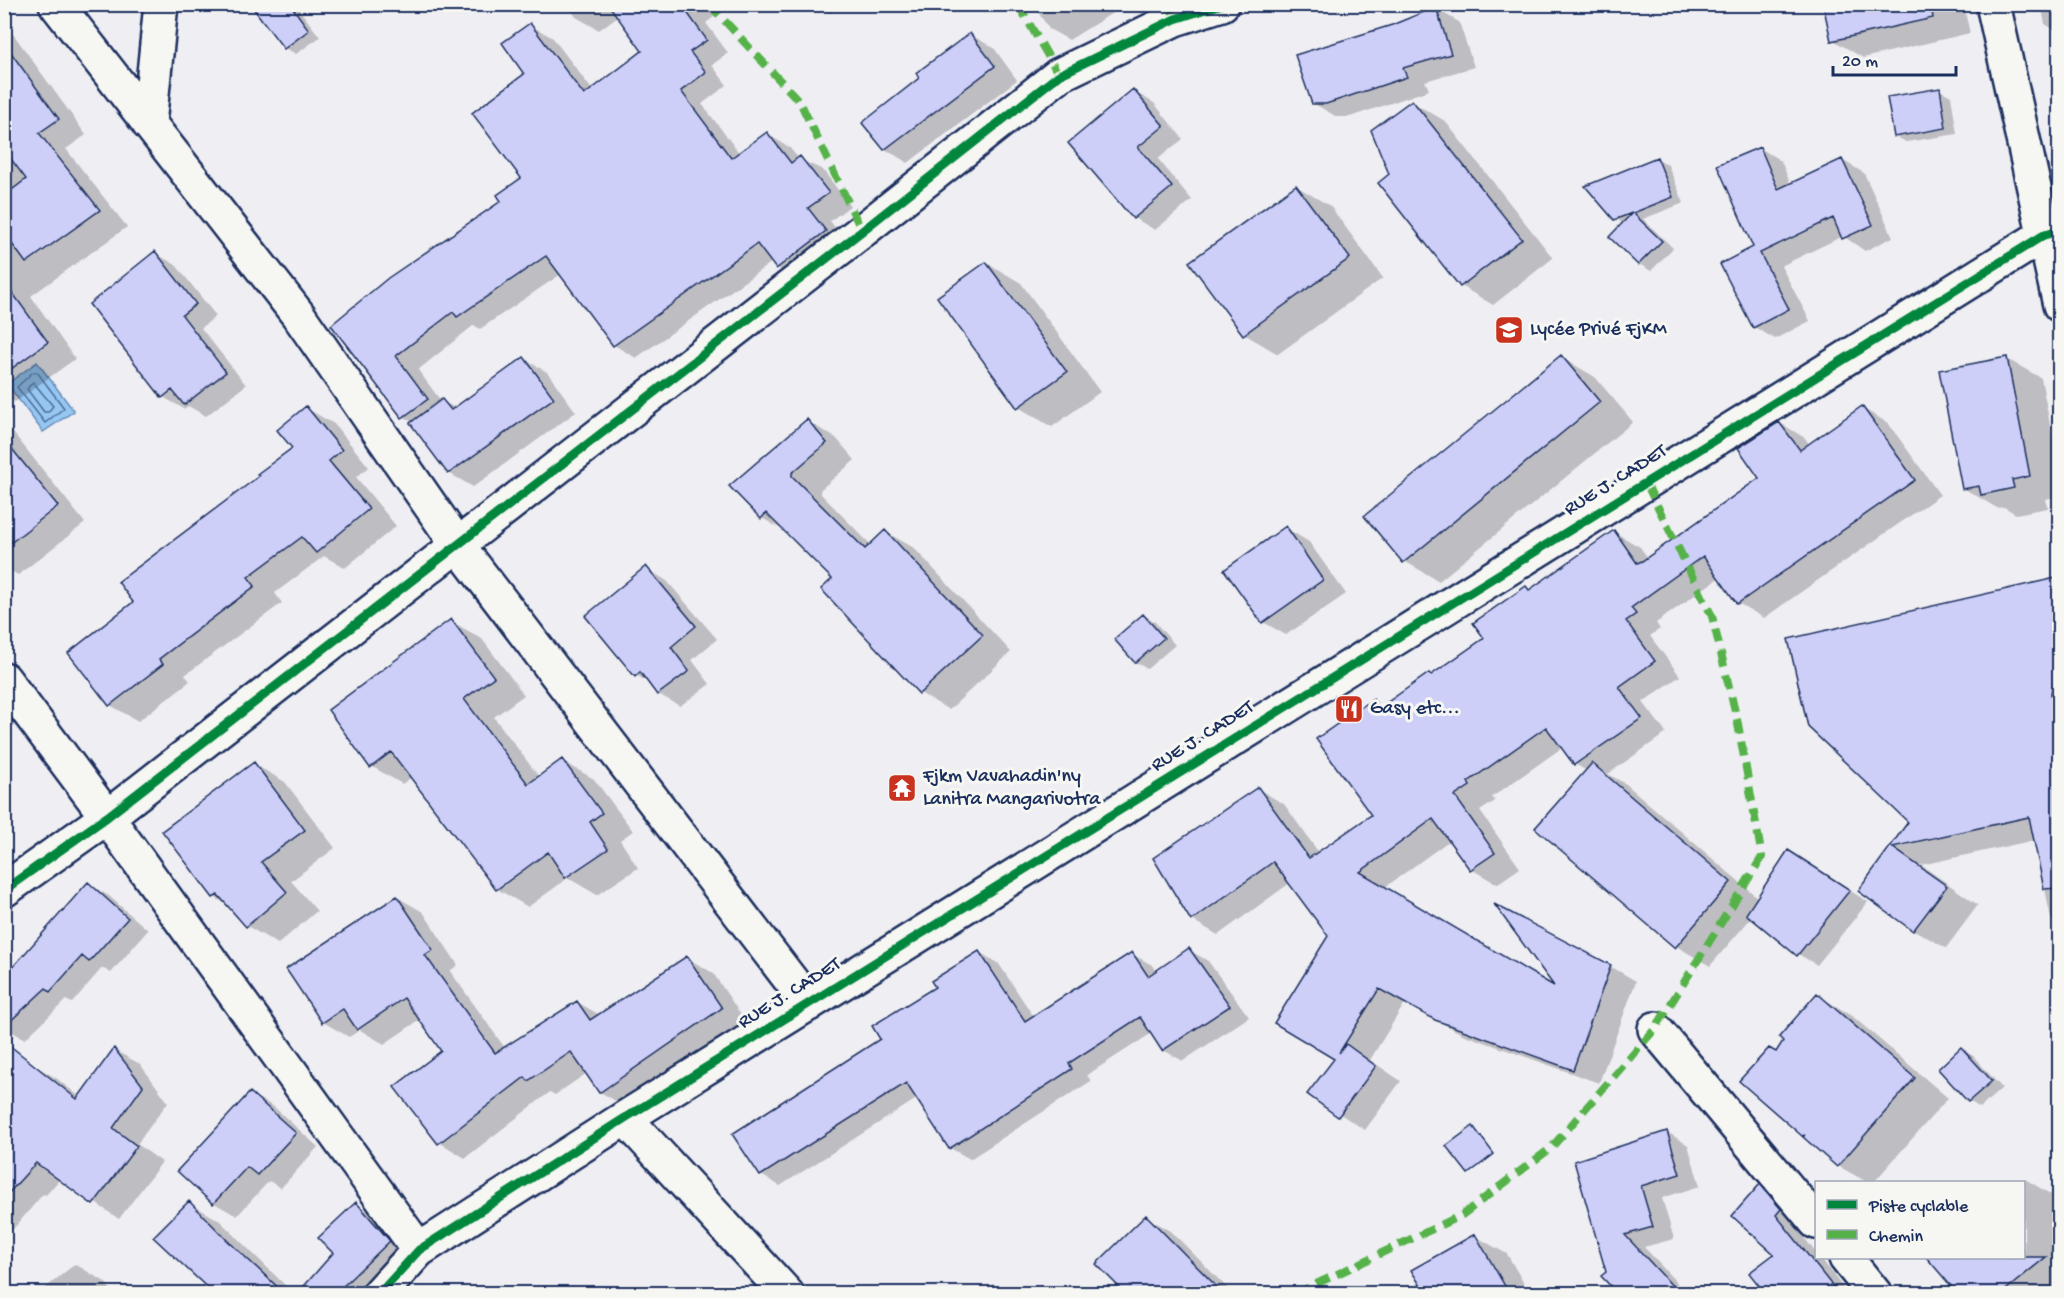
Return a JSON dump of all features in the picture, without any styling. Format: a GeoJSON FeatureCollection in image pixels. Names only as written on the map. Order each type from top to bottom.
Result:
{"type":"FeatureCollection","features":[{"type":"Feature","properties":{"kind":"street"},"geometry":{"type":"LineString","coordinates":[[56,4],[299,316],[457,544],[808,1004]]}},
{"type":"Feature","properties":{"kind":"street"},"geometry":{"type":"LineString","coordinates":[[149,124],[161,4]]}},
{"type":"Feature","properties":{"kind":"street"},"geometry":{"type":"LineString","coordinates":[[4,890],[107,817],[862,231],[1059,75],[1175,19],[1222,4]]}},
{"type":"Feature","properties":{"kind":"street"},"geometry":{"type":"LineString","coordinates":[[1993,4],[2052,233],[2060,305]]}},
{"type":"Feature","properties":{"kind":"street","name":"RUE J. CADET"},"geometry":{"type":"LineString","coordinates":[[379,1293],[419,1250],[624,1118],[2052,233]]}},
{"type":"Feature","properties":{"kind":"street"},"geometry":{"type":"LineString","coordinates":[[4,679],[107,817],[419,1250]]}},
{"type":"Feature","properties":{"kind":"street"},"geometry":{"type":"LineString","coordinates":[[1655,1029],[1815,1221]]}},
{"type":"Feature","properties":{"kind":"street"},"geometry":{"type":"LineString","coordinates":[[624,1118],[787,1293]]}},
{"type":"Feature","properties":{"kind":"street"},"geometry":{"type":"LineString","coordinates":[[1847,1259],[1875,1293]]}},
{"type":"Feature","properties":{"kind":"water"},"geometry":{"type":"Polygon","coordinates":[[[37,362],[74,411],[43,432],[7,384],[37,362]]]}},
{"type":"Feature","properties":{"kind":"building"},"geometry":{"type":"Polygon","coordinates":[[[250,4],[290,4],[309,30],[284,49],[250,4]]]}},
{"type":"Feature","properties":{"kind":"building"},"geometry":{"type":"Polygon","coordinates":[[[608,4],[681,4],[707,40],[690,52],[706,72],[681,91],[731,158],[767,132],[791,163],[800,156],[829,193],[808,208],[826,231],[776,269],[757,244],[613,346],[546,256],[457,317],[453,312],[396,356],[428,399],[402,418],[331,325],[388,278],[501,201],[497,195],[521,178],[472,113],[524,74],[502,43],[530,23],[584,95],[642,51],[608,4]]]}},
{"type":"Feature","properties":{"kind":"building"},"geometry":{"type":"Polygon","coordinates":[[[1823,4],[1931,4],[1933,18],[1831,41],[1823,4]]]}},
{"type":"Feature","properties":{"kind":"building"},"geometry":{"type":"Polygon","coordinates":[[[1436,7],[1451,54],[1403,68],[1407,77],[1326,104],[1312,104],[1295,55],[1392,25],[1436,7]]]}},
{"type":"Feature","properties":{"kind":"building"},"geometry":{"type":"Polygon","coordinates":[[[970,33],[995,66],[884,150],[862,123],[919,78],[916,73],[970,33]]]}},
{"type":"Feature","properties":{"kind":"building"},"geometry":{"type":"Polygon","coordinates":[[[4,43],[59,119],[39,133],[100,210],[26,263],[4,233],[4,196],[26,179],[8,155],[4,158],[4,43]]]}},
{"type":"Feature","properties":{"kind":"building"},"geometry":{"type":"Polygon","coordinates":[[[1940,88],[1946,128],[1894,137],[1887,97],[1940,88]]]}},
{"type":"Feature","properties":{"kind":"building"},"geometry":{"type":"Polygon","coordinates":[[[1133,89],[1164,126],[1138,147],[1172,187],[1133,219],[1068,143],[1133,89]]]}},
{"type":"Feature","properties":{"kind":"building"},"geometry":{"type":"Polygon","coordinates":[[[1412,100],[1522,239],[1460,287],[1378,183],[1389,174],[1371,130],[1412,100]]]}},
{"type":"Feature","properties":{"kind":"building"},"geometry":{"type":"Polygon","coordinates":[[[1760,147],[1778,189],[1842,159],[1873,225],[1842,239],[1833,218],[1760,253],[1789,309],[1753,328],[1720,264],[1753,247],[1717,165],[1760,147]]]}},
{"type":"Feature","properties":{"kind":"building"},"geometry":{"type":"Polygon","coordinates":[[[1657,157],[1673,197],[1633,213],[1662,241],[1638,265],[1609,237],[1632,213],[1614,220],[1585,186],[1657,157]]]}},
{"type":"Feature","properties":{"kind":"building"},"geometry":{"type":"Polygon","coordinates":[[[1296,185],[1350,258],[1243,335],[1189,262],[1296,185]]]}},
{"type":"Feature","properties":{"kind":"building"},"geometry":{"type":"Polygon","coordinates":[[[155,251],[196,304],[182,315],[226,372],[184,405],[172,390],[162,398],[89,304],[155,251]]]}},
{"type":"Feature","properties":{"kind":"building"},"geometry":{"type":"Polygon","coordinates":[[[986,262],[1067,372],[1017,408],[937,297],[986,262]]]}},
{"type":"Feature","properties":{"kind":"building"},"geometry":{"type":"Polygon","coordinates":[[[4,281],[48,342],[4,374],[4,281]]]}},
{"type":"Feature","properties":{"kind":"building"},"geometry":{"type":"Polygon","coordinates":[[[1561,355],[1600,402],[1403,563],[1364,516],[1561,355]]]}},
{"type":"Feature","properties":{"kind":"building"},"geometry":{"type":"Polygon","coordinates":[[[524,357],[554,398],[448,474],[410,423],[442,399],[451,410],[524,357]]]}},
{"type":"Feature","properties":{"kind":"building"},"geometry":{"type":"Polygon","coordinates":[[[2007,357],[2030,476],[2012,480],[2014,488],[1981,495],[1979,486],[1962,489],[1939,370],[2007,357]]]}},
{"type":"Feature","properties":{"kind":"building"},"geometry":{"type":"Polygon","coordinates":[[[306,406],[342,450],[329,461],[369,509],[316,553],[302,537],[248,577],[255,586],[159,659],[163,664],[109,706],[68,653],[133,602],[118,582],[259,476],[257,474],[292,448],[277,430],[306,406]]]}},
{"type":"Feature","properties":{"kind":"building"},"geometry":{"type":"Polygon","coordinates":[[[1862,406],[1915,480],[1737,604],[1703,556],[1631,608],[1636,614],[1626,621],[1655,661],[1619,687],[1642,718],[1574,765],[1546,727],[1468,782],[1470,786],[1455,796],[1495,853],[1470,870],[1433,819],[1360,872],[1554,986],[1494,904],[1611,965],[1573,1070],[1435,1020],[1379,989],[1339,1053],[1346,1044],[1376,1066],[1338,1117],[1307,1094],[1334,1059],[1274,1023],[1328,936],[1273,862],[1191,921],[1153,858],[1258,787],[1309,858],[1371,815],[1316,739],[1373,699],[1379,708],[1484,638],[1473,623],[1526,586],[1529,590],[1614,530],[1637,563],[1642,561],[1759,478],[1738,448],[1779,422],[1800,450],[1862,406]]]}},
{"type":"Feature","properties":{"kind":"building"},"geometry":{"type":"Polygon","coordinates":[[[807,419],[827,443],[792,473],[792,476],[865,549],[885,530],[983,635],[919,694],[821,589],[832,579],[766,513],[761,519],[729,486],[807,419]]]}},
{"type":"Feature","properties":{"kind":"building"},"geometry":{"type":"Polygon","coordinates":[[[4,439],[58,506],[4,548],[4,439]]]}},
{"type":"Feature","properties":{"kind":"building"},"geometry":{"type":"Polygon","coordinates":[[[1286,526],[1323,580],[1262,623],[1224,570],[1286,526]]]}},
{"type":"Feature","properties":{"kind":"building"},"geometry":{"type":"Polygon","coordinates":[[[646,566],[696,626],[671,647],[689,671],[657,695],[640,672],[635,677],[585,616],[646,566]]]}},
{"type":"Feature","properties":{"kind":"building"},"geometry":{"type":"Polygon","coordinates":[[[2060,577],[2060,667],[2056,668],[2051,694],[2060,736],[2060,888],[2044,889],[2029,817],[1892,847],[1947,886],[1913,931],[1858,891],[1908,822],[1808,727],[1788,639],[2060,577]]]}},
{"type":"Feature","properties":{"kind":"building"},"geometry":{"type":"Polygon","coordinates":[[[1143,614],[1164,638],[1135,663],[1114,639],[1143,614]]]}},
{"type":"Feature","properties":{"kind":"building"},"geometry":{"type":"Polygon","coordinates":[[[451,619],[494,677],[464,699],[528,784],[562,759],[602,813],[590,822],[608,849],[565,878],[548,852],[496,890],[391,752],[370,768],[328,710],[451,619]]]}},
{"type":"Feature","properties":{"kind":"building"},"geometry":{"type":"Polygon","coordinates":[[[254,762],[305,830],[261,862],[287,892],[246,927],[218,895],[213,898],[162,831],[254,762]]]}},
{"type":"Feature","properties":{"kind":"building"},"geometry":{"type":"Polygon","coordinates":[[[1592,763],[1731,882],[1675,948],[1535,828],[1592,763]]]}},
{"type":"Feature","properties":{"kind":"building"},"geometry":{"type":"Polygon","coordinates":[[[1788,850],[1850,890],[1797,956],[1746,914],[1788,850]]]}},
{"type":"Feature","properties":{"kind":"building"},"geometry":{"type":"Polygon","coordinates":[[[88,882],[128,918],[89,962],[82,956],[50,992],[46,988],[4,1027],[4,977],[88,882]]]}},
{"type":"Feature","properties":{"kind":"building"},"geometry":{"type":"Polygon","coordinates":[[[397,896],[433,950],[425,955],[495,1053],[577,1001],[590,1020],[687,956],[722,1008],[599,1093],[571,1052],[528,1081],[525,1077],[438,1144],[394,1087],[441,1051],[404,998],[357,1030],[343,1009],[322,1023],[286,969],[397,896]]]}},
{"type":"Feature","properties":{"kind":"building"},"geometry":{"type":"Polygon","coordinates":[[[1189,948],[1230,1006],[1162,1051],[1140,1017],[1069,1063],[1072,1069],[949,1149],[906,1083],[760,1176],[732,1134],[880,1039],[872,1026],[935,987],[931,981],[979,951],[1025,1021],[1132,952],[1148,976],[1189,948]]]}},
{"type":"Feature","properties":{"kind":"building"},"geometry":{"type":"Polygon","coordinates":[[[1817,993],[1915,1078],[1837,1167],[1803,1137],[1805,1135],[1802,1136],[1739,1081],[1769,1048],[1776,1052],[1783,1041],[1779,1037],[1817,993]]]}},
{"type":"Feature","properties":{"kind":"building"},"geometry":{"type":"Polygon","coordinates":[[[4,1041],[77,1099],[114,1048],[143,1086],[113,1128],[137,1146],[93,1205],[36,1163],[4,1198],[4,1041]]]}},
{"type":"Feature","properties":{"kind":"building"},"geometry":{"type":"Polygon","coordinates":[[[1961,1047],[1992,1081],[1968,1102],[1938,1069],[1961,1047]]]}},
{"type":"Feature","properties":{"kind":"building"},"geometry":{"type":"Polygon","coordinates":[[[250,1092],[296,1133],[257,1175],[247,1167],[213,1204],[177,1171],[250,1092]]]}},
{"type":"Feature","properties":{"kind":"building"},"geometry":{"type":"Polygon","coordinates":[[[1473,1126],[1494,1154],[1468,1174],[1446,1146],[1473,1126]]]}},
{"type":"Feature","properties":{"kind":"building"},"geometry":{"type":"Polygon","coordinates":[[[1667,1131],[1680,1174],[1641,1186],[1653,1227],[1625,1235],[1679,1293],[1617,1293],[1601,1276],[1606,1272],[1574,1161],[1667,1131]]]}},
{"type":"Feature","properties":{"kind":"building"},"geometry":{"type":"Polygon","coordinates":[[[1760,1184],[1781,1209],[1776,1215],[1838,1293],[1765,1293],[1749,1273],[1774,1254],[1732,1216],[1760,1184]]]}},
{"type":"Feature","properties":{"kind":"building"},"geometry":{"type":"Polygon","coordinates":[[[189,1201],[284,1293],[213,1293],[153,1237],[189,1201]]]}},
{"type":"Feature","properties":{"kind":"building"},"geometry":{"type":"Polygon","coordinates":[[[356,1202],[390,1241],[336,1293],[298,1293],[333,1253],[318,1238],[356,1202]]]}},
{"type":"Feature","properties":{"kind":"building"},"geometry":{"type":"Polygon","coordinates":[[[1146,1215],[1223,1293],[1125,1293],[1096,1264],[1146,1215]]]}},
{"type":"Feature","properties":{"kind":"building"},"geometry":{"type":"Polygon","coordinates":[[[1475,1234],[1509,1293],[1425,1293],[1411,1270],[1475,1234]]]}},
{"type":"Feature","properties":{"kind":"building"},"geometry":{"type":"Polygon","coordinates":[[[2046,1257],[2002,1293],[1957,1293],[1928,1259],[2046,1257]]]}},
{"type":"Feature","properties":{"kind":"marked path"},"geometry":{"type":"LineString","coordinates":[[709,4],[800,102],[862,231]]}},
{"type":"Feature","properties":{"kind":"marked path"},"geometry":{"type":"LineString","coordinates":[[1018,4],[1059,75]]}},
{"type":"Feature","properties":{"kind":"marked path"},"geometry":{"type":"LineString","coordinates":[[1170,4],[1175,19]]}},
{"type":"Feature","properties":{"kind":"marked path"},"geometry":{"type":"LineString","coordinates":[[1295,1294],[1462,1215],[1551,1148],[1655,1029],[1762,857],[1738,724],[1712,616],[1646,483]]}},
{"type":"Feature","properties":{"kind":"cycle path"},"geometry":{"type":"LineString","coordinates":[[4,890],[107,817],[862,231],[1059,75],[1175,19],[1222,4]]}},
{"type":"Feature","properties":{"kind":"cycle path"},"geometry":{"type":"LineString","coordinates":[[379,1294],[419,1250],[625,1118],[2044,235],[2060,231]]}},
{"type":"Feature","properties":{"kind":"place","name":"Lycée Privé FjKM"},"geometry":{"type":"Point","coordinates":[1509,330]}},
{"type":"Feature","properties":{"kind":"place","name":"Gasy etc..."},"geometry":{"type":"Point","coordinates":[1349,709]}},
{"type":"Feature","properties":{"kind":"place","name":"Fjkm Vavahadin'ny Lanitra Mangarivotra"},"geometry":{"type":"Point","coordinates":[902,788]}}]}
